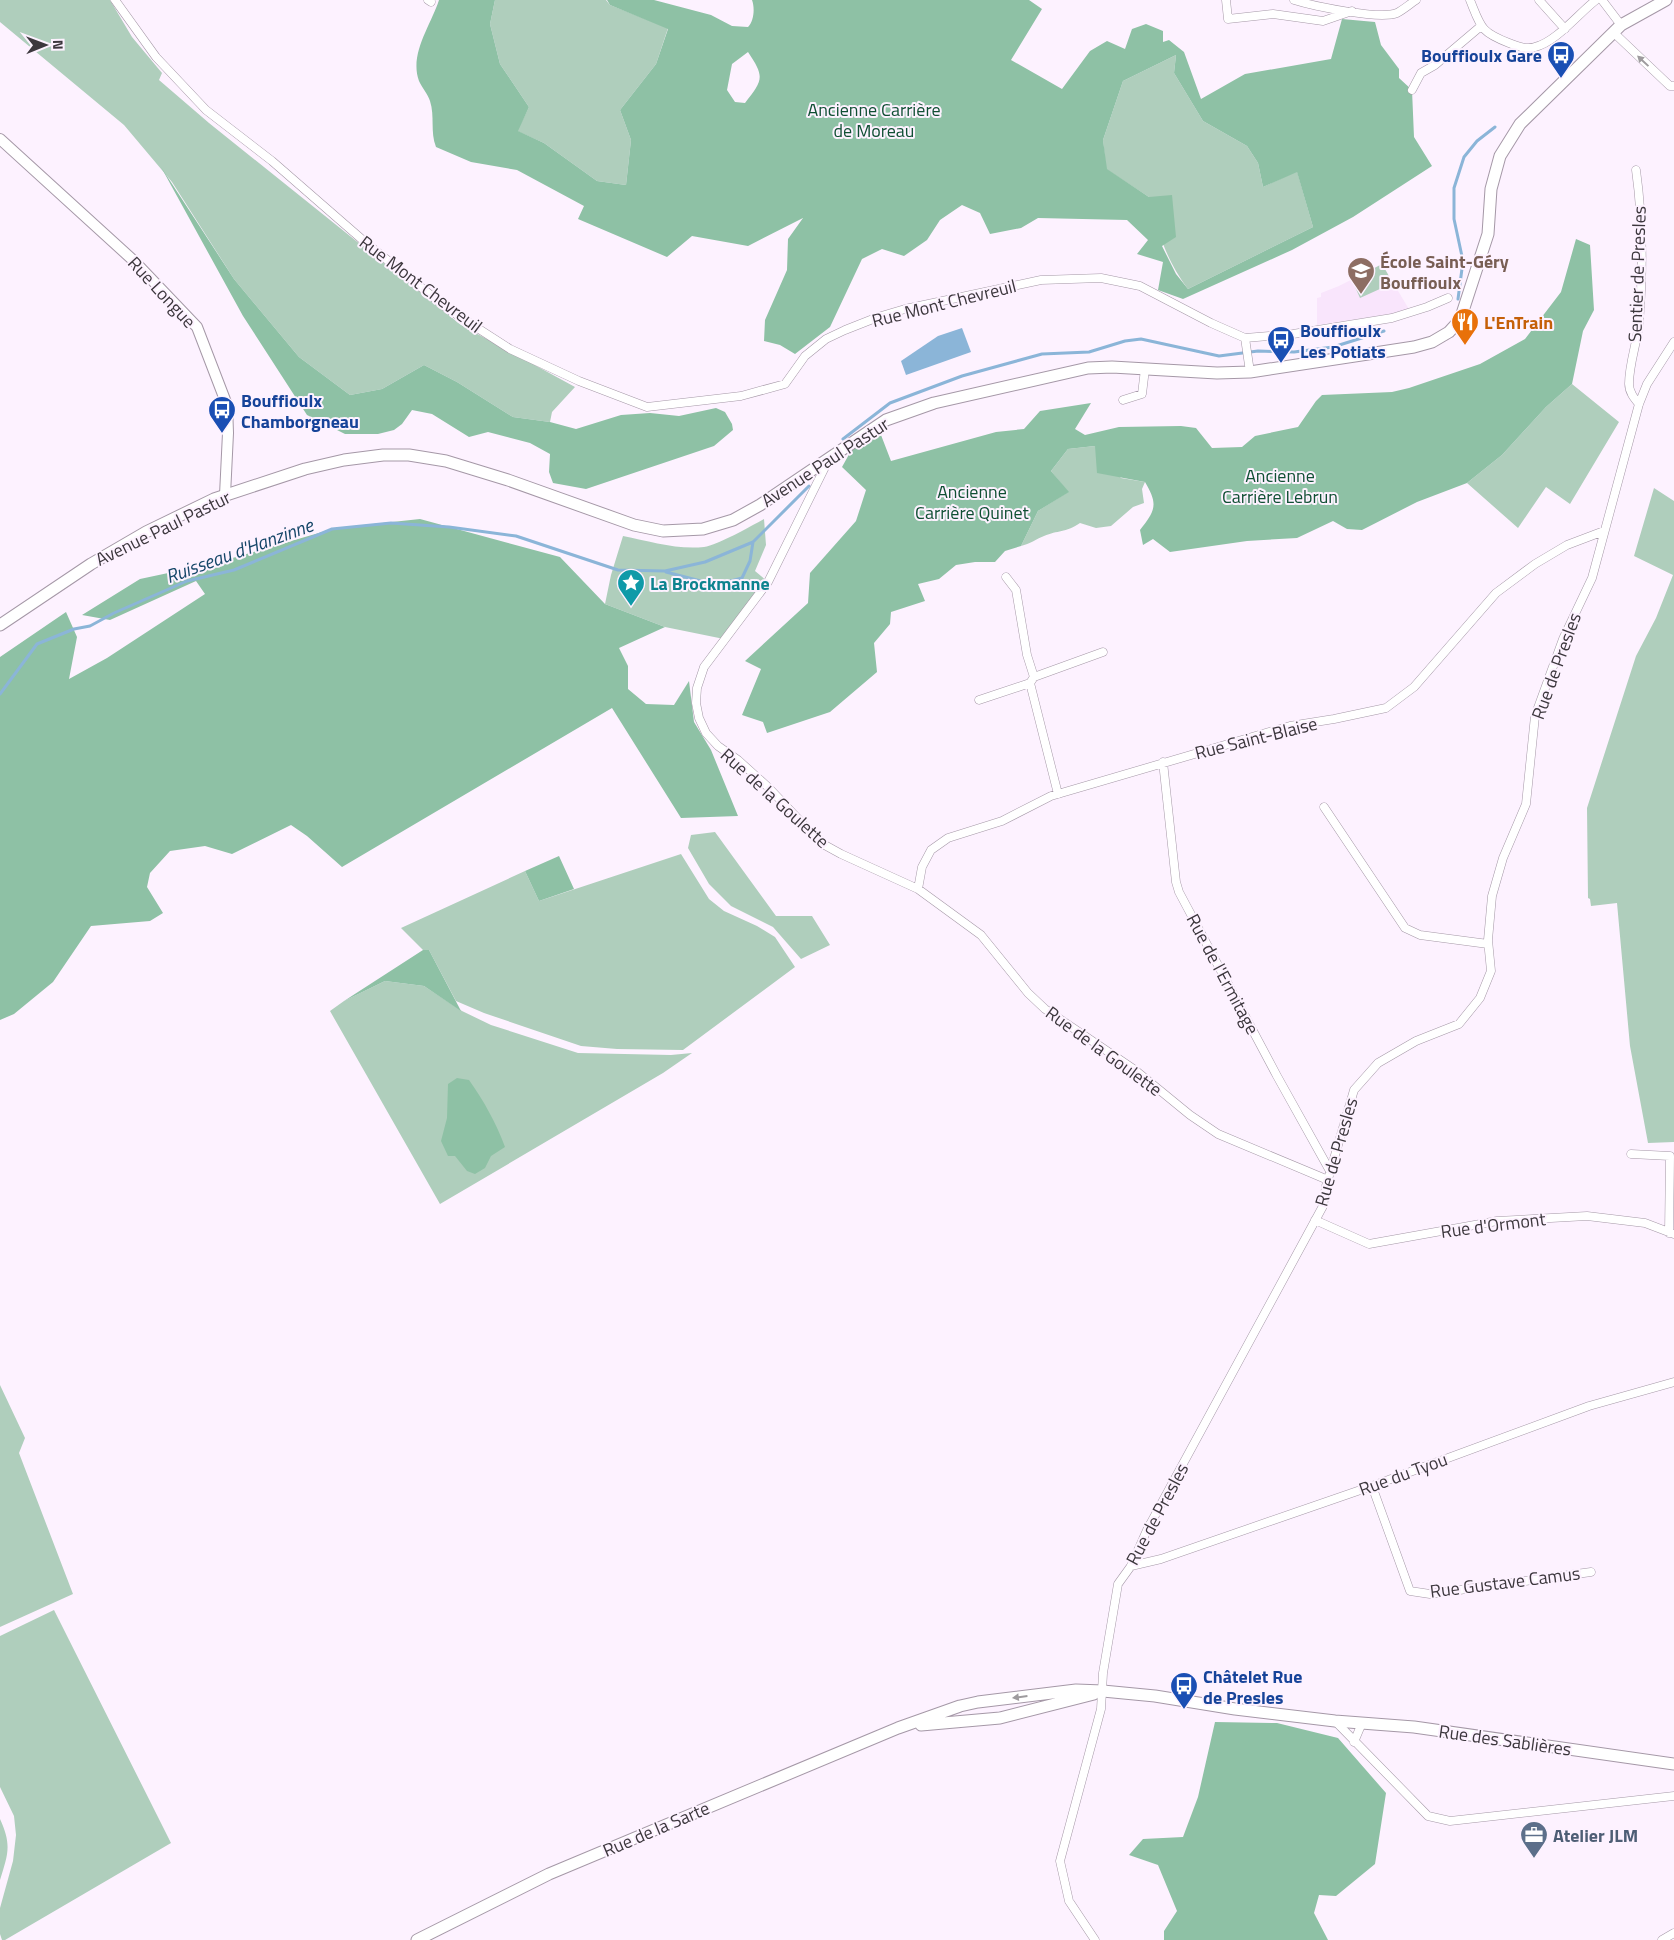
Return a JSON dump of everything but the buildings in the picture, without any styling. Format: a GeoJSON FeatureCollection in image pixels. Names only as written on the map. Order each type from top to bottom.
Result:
{"type":"FeatureCollection","features":[{"type":"Feature","properties":{"kind":"main road","name":"Avenue Paul Pastur"},"geometry":{"type":"LineString","coordinates":[[0,625],[90,564],[146,532],[225,495],[344,460],[383,455],[409,455],[446,461],[508,480],[634,525],[663,531],[703,529],[733,520],[760,505],[886,420],[934,403],[1088,368],[1112,367],[1217,373],[1250,372],[1414,347],[1432,342],[1449,332],[1460,320],[1488,234],[1491,189],[1500,156],[1520,124],[1617,28],[1666,0]]}},
{"type":"Feature","properties":{"kind":"main road","name":"Rue de la Sarte"},"geometry":{"type":"LineString","coordinates":[[417,1940],[549,1874],[898,1728],[960,1706],[1076,1690],[1103,1691]]}},
{"type":"Feature","properties":{"kind":"main road","name":"Rue de la Sarte"},"geometry":{"type":"LineString","coordinates":[[898,1728],[963,1720],[1000,1718],[1103,1691]]}},
{"type":"Feature","properties":{"kind":"main road","name":"Rue des Sablières"},"geometry":{"type":"LineString","coordinates":[[1103,1691],[1155,1696],[1235,1709],[1335,1721],[1414,1728],[1674,1764]]}},
{"type":"Feature","properties":{"kind":"main road"},"geometry":{"type":"LineString","coordinates":[[1044,1694],[1047,1706]]}},
{"type":"Feature","properties":{"kind":"main road"},"geometry":{"type":"LineString","coordinates":[[960,1706],[963,1720]]}},
{"type":"Feature","properties":{"kind":"street","name":"Rue Mont Chevreuil"},"geometry":{"type":"LineString","coordinates":[[115,0],[156,56],[206,110],[272,161],[365,242],[448,309],[510,349],[579,381],[647,407],[741,396],[785,384],[805,356],[826,339],[845,330],[878,317],[905,310],[1041,280],[1101,278],[1140,286],[1246,342],[1392,318],[1448,298]]}},
{"type":"Feature","properties":{"kind":"street"},"geometry":{"type":"LineString","coordinates":[[1226,0],[1228,19],[1272,14],[1323,21],[1352,11]]}},
{"type":"Feature","properties":{"kind":"street"},"geometry":{"type":"LineString","coordinates":[[1294,0],[1313,6],[1372,14],[1395,14],[1416,0]]}},
{"type":"Feature","properties":{"kind":"street"},"geometry":{"type":"LineString","coordinates":[[1470,0],[1481,26],[1495,38],[1523,48],[1536,47],[1564,29],[1596,0]]}},
{"type":"Feature","properties":{"kind":"street"},"geometry":{"type":"LineString","coordinates":[[1539,0],[1564,29]]}},
{"type":"Feature","properties":{"kind":"street"},"geometry":{"type":"LineString","coordinates":[[1602,0],[1617,28],[1640,60],[1670,86],[1674,86]]}},
{"type":"Feature","properties":{"kind":"street"},"geometry":{"type":"LineString","coordinates":[[1412,90],[1421,73],[1436,65],[1481,26]]}},
{"type":"Feature","properties":{"kind":"street","name":"Rue Longue"},"geometry":{"type":"LineString","coordinates":[[0,139],[134,261],[197,327],[227,405],[228,432],[225,495]]}},
{"type":"Feature","properties":{"kind":"street","name":"Sentier de Presles"},"geometry":{"type":"LineString","coordinates":[[1636,170],[1640,199],[1641,240],[1639,324],[1629,385],[1632,395],[1639,404]]}},
{"type":"Feature","properties":{"kind":"street"},"geometry":{"type":"LineString","coordinates":[[1246,342],[1250,372]]}},
{"type":"Feature","properties":{"kind":"street","name":"Rue de Presles"},"geometry":{"type":"LineString","coordinates":[[1095,1940],[1070,1901],[1060,1861],[1102,1709],[1103,1673],[1118,1584],[1131,1566],[1147,1530],[1323,1206],[1330,1171],[1354,1090],[1378,1063],[1416,1041],[1459,1024],[1480,998],[1491,971],[1488,944],[1492,896],[1504,858],[1526,804],[1535,716],[1563,639],[1592,578],[1627,455],[1639,404],[1647,384],[1674,342]]}},
{"type":"Feature","properties":{"kind":"street"},"geometry":{"type":"LineString","coordinates":[[1123,400],[1142,394],[1144,369]]}},
{"type":"Feature","properties":{"kind":"street","name":"Rue de la Goulette"},"geometry":{"type":"LineString","coordinates":[[830,457],[768,582],[704,667],[697,688],[696,703],[699,718],[706,733],[718,746],[738,760],[769,788],[821,843],[918,889],[981,935],[1028,994],[1045,1009],[1135,1070],[1190,1115],[1218,1134],[1328,1180]]}},
{"type":"Feature","properties":{"kind":"street","name":"Rue Saint-Blaise"},"geometry":{"type":"LineString","coordinates":[[918,889],[922,867],[931,850],[948,838],[1002,821],[1058,794],[1290,726],[1386,708],[1414,687],[1496,593],[1535,564],[1567,545],[1604,531]]}},
{"type":"Feature","properties":{"kind":"street"},"geometry":{"type":"LineString","coordinates":[[1006,577],[1016,590],[1032,680],[1058,794]]}},
{"type":"Feature","properties":{"kind":"street"},"geometry":{"type":"LineString","coordinates":[[978,700],[1103,652]]}},
{"type":"Feature","properties":{"kind":"street","name":"Rue de l'Ermitage"},"geometry":{"type":"LineString","coordinates":[[1163,762],[1176,882],[1179,892],[1330,1171]]}},
{"type":"Feature","properties":{"kind":"street"},"geometry":{"type":"LineString","coordinates":[[1324,807],[1405,928],[1420,935],[1488,944]]}},
{"type":"Feature","properties":{"kind":"street"},"geometry":{"type":"LineString","coordinates":[[1631,1154],[1670,1156],[1672,1234]]}},
{"type":"Feature","properties":{"kind":"street","name":"Rue d'Ormont"},"geometry":{"type":"LineString","coordinates":[[1315,1220],[1369,1244],[1497,1221],[1587,1216],[1645,1223],[1672,1234]]}},
{"type":"Feature","properties":{"kind":"street","name":"Rue du Tyou"},"geometry":{"type":"LineString","coordinates":[[1131,1566],[1162,1559],[1372,1486],[1589,1406],[1674,1382]]}},
{"type":"Feature","properties":{"kind":"street","name":"Rue Gustave Camus"},"geometry":{"type":"LineString","coordinates":[[1372,1486],[1410,1591],[1430,1594],[1591,1572]]}},
{"type":"Feature","properties":{"kind":"street"},"geometry":{"type":"LineString","coordinates":[[1335,1721],[1428,1816],[1450,1821],[1674,1796]]}},
{"type":"Feature","properties":{"kind":"street"},"geometry":{"type":"LineString","coordinates":[[1354,1742],[1362,1723]]}},
{"type":"Feature","properties":{"kind":"street"},"geometry":{"type":"LineString","coordinates":[[1662,1940],[1674,1933]]}},
{"type":"Feature","properties":{"kind":"shaded area","name":"École Saint-Géry Bouffioulx"},"geometry":{"type":"Polygon","coordinates":[[[1382,264],[1410,311],[1317,325],[1317,298],[1321,297],[1321,293],[1382,264]]]}},
{"type":"Feature","properties":{"kind":"green space"},"geometry":{"type":"Polygon","coordinates":[[[0,0],[110,0],[132,37],[162,73],[159,80],[209,123],[461,325],[575,387],[552,412],[550,422],[513,417],[457,382],[424,365],[382,389],[350,395],[299,357],[234,279],[172,182],[124,125],[0,22],[0,0]]]}},
{"type":"Feature","properties":{"kind":"green space","name":"Ancienne Carrière de Moreau"},"geometry":{"type":"Polygon","coordinates":[[[439,0],[495,0],[490,24],[500,64],[529,107],[518,131],[544,143],[597,181],[626,185],[631,140],[620,110],[656,64],[668,29],[610,5],[607,0],[654,0],[711,15],[732,26],[748,27],[752,21],[752,0],[1029,0],[1042,9],[1011,60],[1062,89],[1090,51],[1107,41],[1125,49],[1132,29],[1146,24],[1163,31],[1163,42],[1169,40],[1184,52],[1201,99],[1245,74],[1331,59],[1342,19],[1375,22],[1381,45],[1399,69],[1399,78],[1412,90],[1414,137],[1432,166],[1353,217],[1292,250],[1183,299],[1158,290],[1163,262],[1137,254],[1148,240],[1127,220],[1038,218],[1021,228],[990,234],[980,213],[962,205],[940,220],[927,240],[904,256],[882,249],[862,259],[830,327],[795,354],[780,345],[764,341],[765,320],[787,270],[788,239],[803,218],[748,246],[692,236],[667,257],[578,219],[584,206],[517,170],[471,162],[436,147],[433,136],[430,101],[419,81],[417,71],[419,50],[439,0]],[[748,52],[732,64],[727,90],[735,102],[745,103],[760,78],[757,67],[748,52]],[[1176,55],[1123,81],[1103,140],[1107,169],[1149,197],[1172,195],[1176,237],[1162,246],[1176,274],[1188,289],[1313,227],[1297,172],[1263,187],[1258,163],[1247,146],[1203,121],[1174,73],[1176,55]]]}},
{"type":"Feature","properties":{"kind":"green space"},"geometry":{"type":"Polygon","coordinates":[[[495,0],[606,0],[610,5],[668,28],[656,64],[620,110],[631,140],[626,185],[597,181],[544,143],[517,131],[529,107],[500,64],[490,24],[495,0]]]}},
{"type":"Feature","properties":{"kind":"green space"},"geometry":{"type":"Polygon","coordinates":[[[1176,55],[1174,73],[1203,121],[1247,146],[1258,163],[1263,187],[1297,171],[1313,227],[1188,289],[1168,256],[1149,197],[1106,169],[1103,140],[1123,81],[1176,55]]]}},
{"type":"Feature","properties":{"kind":"green space"},"geometry":{"type":"Polygon","coordinates":[[[161,167],[234,279],[299,357],[350,395],[382,389],[424,365],[457,382],[513,417],[550,422],[576,429],[621,415],[650,413],[679,416],[716,408],[725,412],[732,424],[733,430],[714,446],[586,489],[553,483],[549,472],[550,454],[530,443],[488,432],[469,437],[432,414],[412,410],[402,424],[394,430],[378,434],[345,434],[307,415],[243,316],[161,167]]]}},
{"type":"Feature","properties":{"kind":"green space"},"geometry":{"type":"Polygon","coordinates":[[[1576,239],[1590,245],[1594,310],[1583,331],[1572,384],[1546,407],[1502,455],[1467,483],[1417,502],[1362,530],[1347,529],[1333,521],[1297,538],[1247,541],[1170,552],[1153,539],[1143,545],[1140,530],[1152,512],[1153,507],[1152,496],[1145,482],[1097,473],[1095,446],[1068,449],[1051,471],[1069,492],[1038,511],[1021,546],[1005,551],[995,562],[975,562],[956,565],[939,579],[918,584],[925,601],[891,612],[890,624],[874,643],[877,672],[830,712],[767,733],[763,722],[742,715],[761,669],[745,661],[808,603],[810,573],[856,521],[866,490],[842,467],[852,449],[881,435],[891,461],[996,432],[1024,429],[1040,411],[1091,403],[1075,429],[1085,435],[1119,427],[1181,426],[1196,428],[1212,448],[1242,447],[1255,436],[1298,427],[1322,395],[1392,392],[1409,388],[1480,364],[1525,339],[1561,292],[1576,239]]]}},
{"type":"Feature","properties":{"kind":"green space"},"geometry":{"type":"Polygon","coordinates":[[[1382,264],[1393,283],[1360,298],[1352,280],[1382,264]]]}},
{"type":"Feature","properties":{"kind":"green space"},"geometry":{"type":"Polygon","coordinates":[[[1572,384],[1619,422],[1570,504],[1546,487],[1518,528],[1467,483],[1502,455],[1546,407],[1572,384]]]}},
{"type":"Feature","properties":{"kind":"green space"},"geometry":{"type":"Polygon","coordinates":[[[1095,446],[1121,478],[1145,482],[1142,489],[1144,503],[1133,507],[1111,526],[1096,528],[1080,523],[1021,546],[1038,511],[1068,492],[1051,471],[1068,449],[1095,446]]]}},
{"type":"Feature","properties":{"kind":"green space"},"geometry":{"type":"Polygon","coordinates":[[[1654,488],[1674,501],[1674,1142],[1648,1143],[1630,1046],[1617,903],[1591,906],[1590,899],[1588,898],[1587,808],[1636,656],[1656,618],[1673,575],[1634,556],[1654,488]]]}},
{"type":"Feature","properties":{"kind":"green space"},"geometry":{"type":"Polygon","coordinates":[[[420,519],[560,557],[605,604],[665,627],[619,648],[628,666],[628,689],[646,704],[674,705],[689,681],[694,722],[711,750],[738,816],[681,818],[612,708],[342,867],[307,836],[291,825],[232,854],[205,846],[170,851],[150,873],[147,887],[163,913],[150,921],[91,926],[53,982],[14,1014],[0,1020],[0,657],[66,612],[77,637],[69,679],[107,658],[205,594],[196,581],[110,620],[82,615],[140,579],[215,563],[336,528],[420,519]]]}},
{"type":"Feature","properties":{"kind":"green space"},"geometry":{"type":"Polygon","coordinates":[[[764,519],[766,545],[755,571],[768,582],[724,639],[665,627],[605,604],[611,575],[623,536],[673,546],[704,547],[726,539],[764,519]]]}},
{"type":"Feature","properties":{"kind":"green space"},"geometry":{"type":"Polygon","coordinates":[[[715,832],[776,916],[812,916],[830,945],[801,959],[773,927],[731,906],[709,884],[688,848],[691,835],[715,832]]]}},
{"type":"Feature","properties":{"kind":"green space"},"geometry":{"type":"Polygon","coordinates":[[[681,854],[709,899],[724,911],[757,926],[775,937],[795,967],[683,1050],[617,1049],[581,1046],[484,1013],[456,1001],[429,950],[423,950],[401,928],[525,871],[539,901],[681,854]]]}},
{"type":"Feature","properties":{"kind":"green space"},"geometry":{"type":"Polygon","coordinates":[[[559,856],[574,889],[539,901],[525,871],[559,856]]]}},
{"type":"Feature","properties":{"kind":"green space"},"geometry":{"type":"Polygon","coordinates":[[[423,950],[429,950],[461,1011],[424,986],[385,981],[344,1001],[423,950]]]}},
{"type":"Feature","properties":{"kind":"green space"},"geometry":{"type":"Polygon","coordinates":[[[385,981],[424,986],[462,1011],[491,1025],[578,1053],[671,1055],[692,1053],[663,1073],[440,1204],[330,1011],[344,1001],[385,981]]]}},
{"type":"Feature","properties":{"kind":"green space"},"geometry":{"type":"Polygon","coordinates":[[[457,1078],[469,1080],[489,1112],[505,1147],[491,1156],[485,1168],[475,1174],[467,1171],[455,1156],[448,1156],[441,1141],[447,1118],[448,1084],[457,1078]]]}},
{"type":"Feature","properties":{"kind":"green space"},"geometry":{"type":"Polygon","coordinates":[[[0,1385],[25,1438],[19,1453],[73,1594],[0,1627],[0,1385]]]}},
{"type":"Feature","properties":{"kind":"green space"},"geometry":{"type":"Polygon","coordinates":[[[54,1610],[171,1843],[2,1940],[0,1934],[0,1908],[13,1861],[16,1835],[14,1816],[0,1787],[0,1636],[54,1610]]]}},
{"type":"Feature","properties":{"kind":"green space"},"geometry":{"type":"Polygon","coordinates":[[[1215,1722],[1277,1723],[1338,1738],[1386,1793],[1375,1864],[1336,1896],[1319,1895],[1314,1913],[1328,1940],[1164,1940],[1164,1931],[1177,1911],[1158,1865],[1129,1855],[1143,1839],[1183,1837],[1198,1797],[1215,1722]]]}},
{"type":"Feature","properties":{"kind":"green space"},"geometry":{"type":"Polygon","coordinates":[[[0,1819],[4,1828],[8,1850],[0,1880],[0,1819]]]}},
{"type":"Feature","properties":{"kind":"water"},"geometry":{"type":"Polygon","coordinates":[[[962,328],[971,352],[906,375],[901,361],[938,336],[962,328]]]}},
{"type":"Feature","properties":{"kind":"waterway","name":"Ruisseau d'Hanzinne"},"geometry":{"type":"LineString","coordinates":[[1458,299],[1463,261],[1454,219],[1454,188],[1464,157],[1477,141],[1495,127]]}},
{"type":"Feature","properties":{"kind":"waterway","name":"Ruisseau d'Hanzinne"},"geometry":{"type":"LineString","coordinates":[[843,439],[890,403],[962,376],[1042,354],[1089,352],[1125,341],[1141,339],[1219,356],[1258,351],[1294,352],[1333,347],[1384,331]]}},
{"type":"Feature","properties":{"kind":"waterway","name":"Ruisseau d'Hanzinne"},"geometry":{"type":"LineString","coordinates":[[0,694],[37,644],[74,629],[90,626],[114,613],[187,581],[234,570],[332,529],[391,523],[449,527],[516,536],[618,570],[665,571],[705,562],[753,542],[809,486]]}},
{"type":"Feature","properties":{"kind":"waterway","name":"Ruisseau d'Hanzinne"},"geometry":{"type":"LineString","coordinates":[[666,572],[716,585],[742,578],[750,561],[753,542]]}},
{"type":"Feature","properties":{"kind":"place","name":"Bouffioulx Gare"},"geometry":{"type":"Point","coordinates":[1561,79]}},
{"type":"Feature","properties":{"kind":"place","name":"École Saint-Géry Bouffioulx"},"geometry":{"type":"Point","coordinates":[1361,295]}},
{"type":"Feature","properties":{"kind":"place","name":"L'EnTrain"},"geometry":{"type":"Point","coordinates":[1465,346]}},
{"type":"Feature","properties":{"kind":"place","name":"Bouffioulx Les Potiats"},"geometry":{"type":"Point","coordinates":[1281,364]}},
{"type":"Feature","properties":{"kind":"place","name":"Bouffioulx Chamborgneau"},"geometry":{"type":"Point","coordinates":[222,434]}},
{"type":"Feature","properties":{"kind":"place","name":"La Brockmanne"},"geometry":{"type":"Point","coordinates":[631,607]}},
{"type":"Feature","properties":{"kind":"place","name":"Châtelet Rue de Presles"},"geometry":{"type":"Point","coordinates":[1184,1710]}},
{"type":"Feature","properties":{"kind":"place","name":"Atelier JLM"},"geometry":{"type":"Point","coordinates":[1534,1859]}},
{"type":"Feature","properties":{"kind":"park label","name":"Ancienne Carrière Lebrun"},"geometry":{"type":"Point","coordinates":[1280,485]}},
{"type":"Feature","properties":{"kind":"park label","name":"Ancienne Carrière Quinet"},"geometry":{"type":"Point","coordinates":[972,501]}}]}
